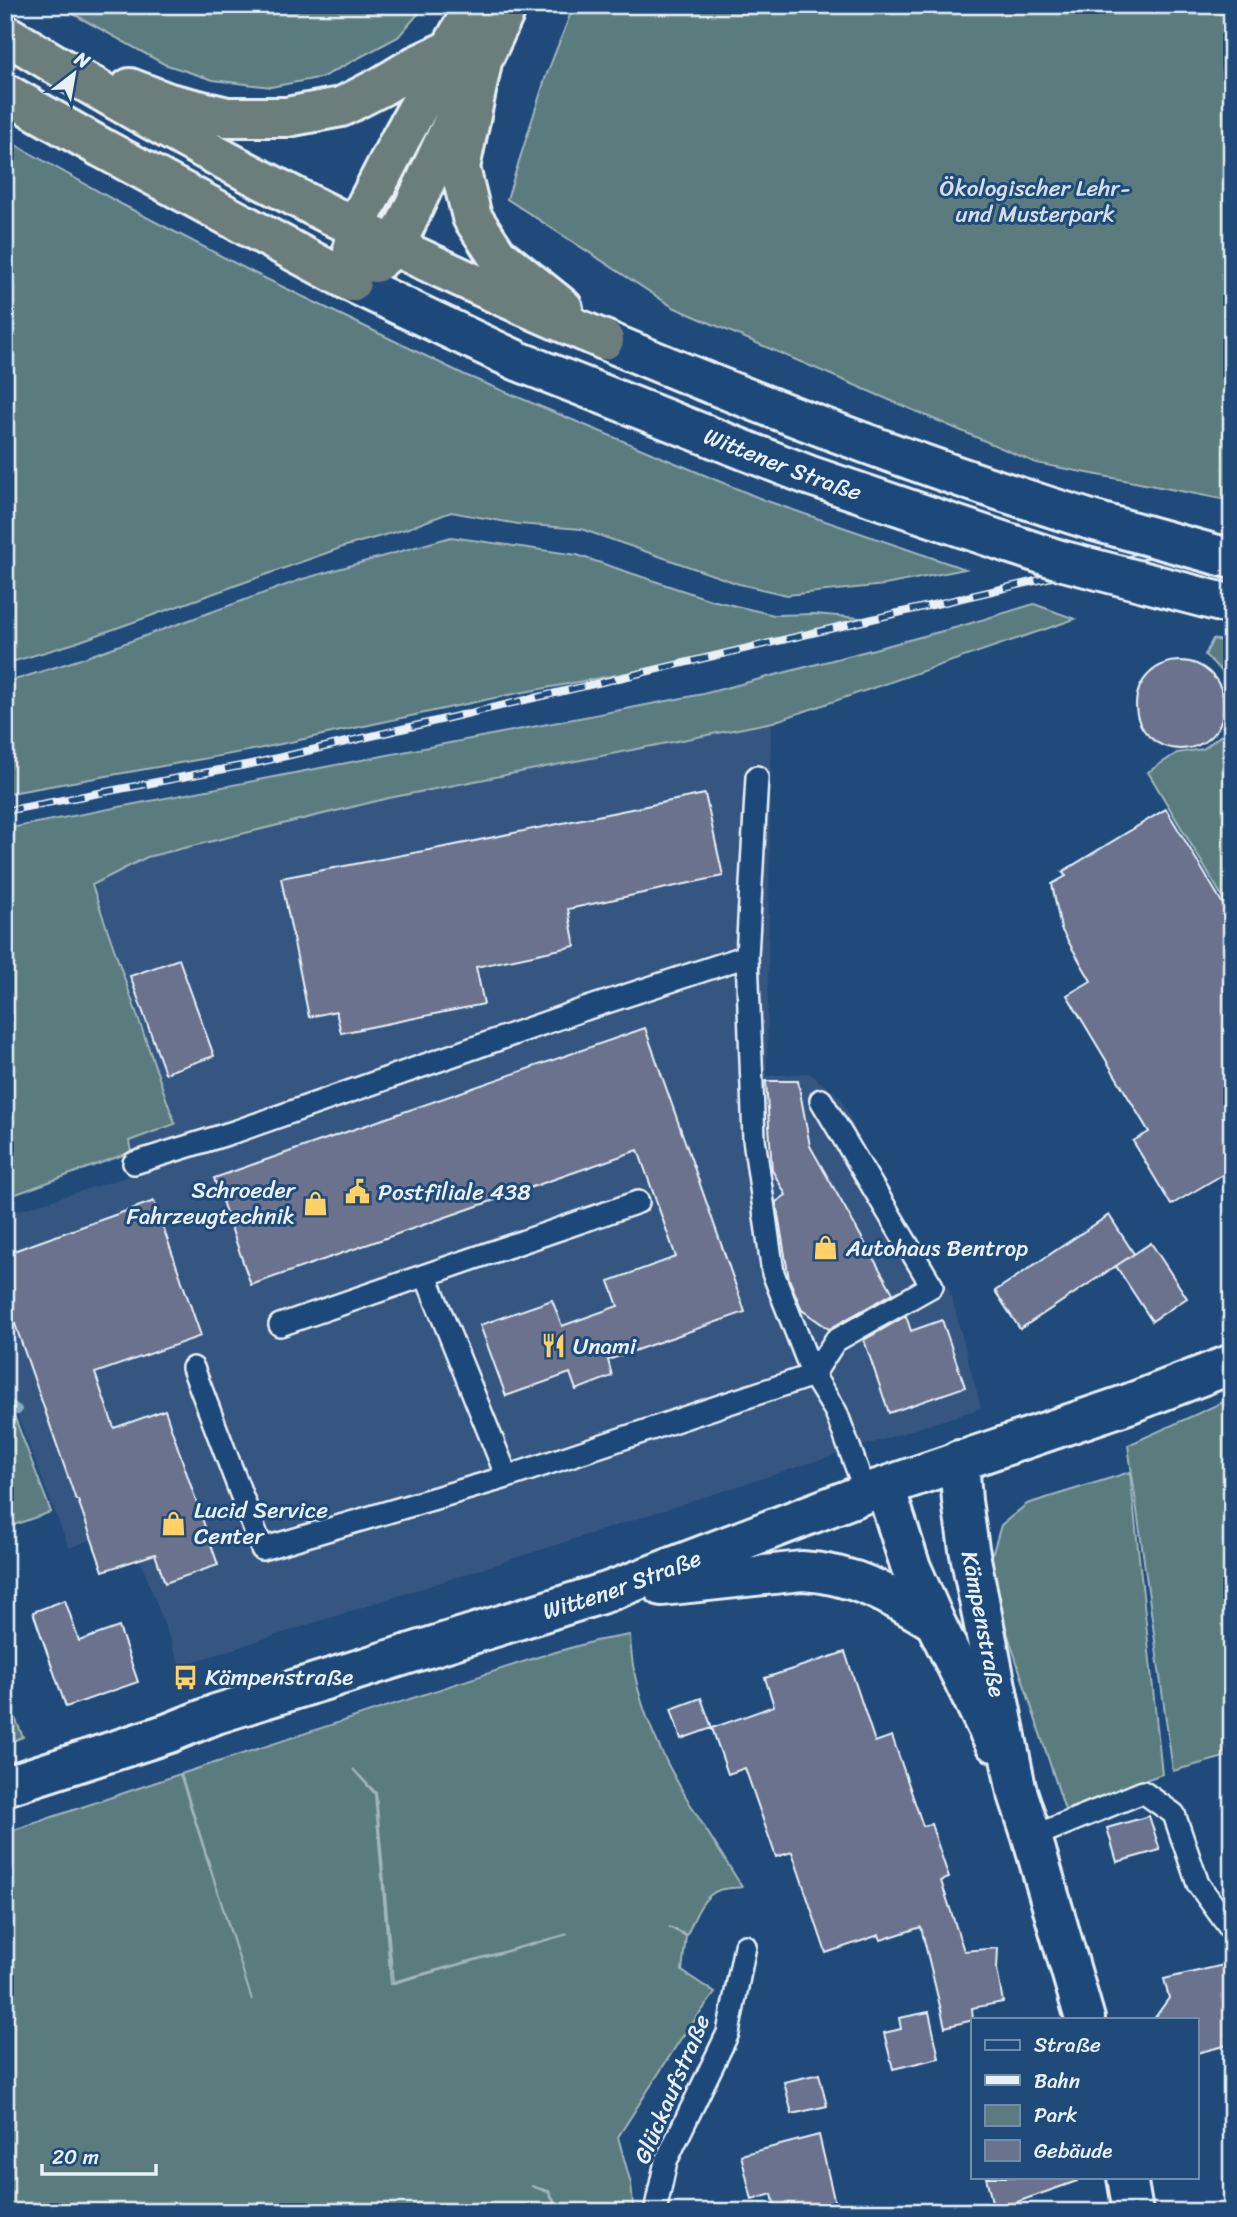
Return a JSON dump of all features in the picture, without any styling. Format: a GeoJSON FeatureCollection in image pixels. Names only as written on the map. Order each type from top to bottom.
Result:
{"type":"FeatureCollection","features":[{"type":"Feature","properties":{"kind":"highway"},"geometry":{"type":"LineString","coordinates":[[475,5],[466,56],[460,168],[472,217],[497,255],[604,340]]}},
{"type":"Feature","properties":{"kind":"highway"},"geometry":{"type":"LineString","coordinates":[[351,282],[355,227],[401,138],[508,5]]}},
{"type":"Feature","properties":{"kind":"highway"},"geometry":{"type":"LineString","coordinates":[[5,34],[167,130],[355,227],[604,340]]}},
{"type":"Feature","properties":{"kind":"highway"},"geometry":{"type":"LineString","coordinates":[[39,54],[169,103],[227,117],[287,117],[341,107],[415,66],[466,56]]}},
{"type":"Feature","properties":{"kind":"highway"},"geometry":{"type":"LineString","coordinates":[[351,282],[395,247],[466,56]]}},
{"type":"Feature","properties":{"kind":"highway"},"geometry":{"type":"LineString","coordinates":[[5,93],[351,282]]}},
{"type":"Feature","properties":{"kind":"main road","name":"Wittener Straße"},"geometry":{"type":"LineString","coordinates":[[351,282],[518,361],[808,475],[1060,561],[1232,605]]}},
{"type":"Feature","properties":{"kind":"main road"},"geometry":{"type":"LineString","coordinates":[[604,340],[704,382],[977,484],[1091,520],[1232,559]]}},
{"type":"Feature","properties":{"kind":"main road","name":"Wittener Straße"},"geometry":{"type":"LineString","coordinates":[[5,1786],[169,1733],[216,1714],[607,1592],[875,1490],[1128,1404],[1232,1364]]}},
{"type":"Feature","properties":{"kind":"main road","name":"Kämpenstraße"},"geometry":{"type":"LineString","coordinates":[[959,1460],[969,1549],[1016,1788],[1085,2018]]}},
{"type":"Feature","properties":{"kind":"main road","name":"Kämpenstraße"},"geometry":{"type":"LineString","coordinates":[[875,1490],[935,1622],[1016,1788]]}},
{"type":"Feature","properties":{"kind":"main road"},"geometry":{"type":"LineString","coordinates":[[607,1592],[802,1571],[824,1572],[868,1584],[935,1622]]}},
{"type":"Feature","properties":{"kind":"main road"},"geometry":{"type":"LineString","coordinates":[[1127,2178],[1133,2212]]}},
{"type":"Feature","properties":{"kind":"lane"},"geometry":{"type":"LineString","coordinates":[[757,777],[747,957],[754,1139],[773,1273],[813,1375],[836,1412],[875,1490]]}},
{"type":"Feature","properties":{"kind":"lane"},"geometry":{"type":"LineString","coordinates":[[134,1163],[237,1131],[579,1011],[747,957]]}},
{"type":"Feature","properties":{"kind":"lane"},"geometry":{"type":"LineString","coordinates":[[192,1368],[262,1549],[507,1477],[813,1375],[835,1341],[932,1286],[821,1100]]}},
{"type":"Feature","properties":{"kind":"lane"},"geometry":{"type":"LineString","coordinates":[[280,1325],[638,1202]]}},
{"type":"Feature","properties":{"kind":"lane"},"geometry":{"type":"LineString","coordinates":[[426,1276],[507,1477]]}},
{"type":"Feature","properties":{"kind":"lane"},"geometry":{"type":"LineString","coordinates":[[1032,1837],[1143,1791],[1174,1814],[1198,1884],[1232,1931]]}},
{"type":"Feature","properties":{"kind":"lane","name":"Glückaufstraße"},"geometry":{"type":"LineString","coordinates":[[654,2212],[666,2161],[728,2033],[745,1946]]}},
{"type":"Feature","properties":{"kind":"shaded area"},"geometry":{"type":"Polygon","coordinates":[[[771,723],[767,1076],[809,1073],[841,1098],[864,1150],[950,1291],[981,1408],[180,1666],[127,1526],[69,1548],[5,1384],[5,1215],[138,1173],[131,1141],[176,1125],[94,885],[148,857],[390,798],[771,723]]]}},
{"type":"Feature","properties":{"kind":"green space"},"geometry":{"type":"Polygon","coordinates":[[[57,5],[426,5],[398,37],[323,77],[271,87],[213,80],[164,64],[57,5]]]}},
{"type":"Feature","properties":{"kind":"green space","name":"Ökologischer Lehr- und Musterpark"},"geometry":{"type":"Polygon","coordinates":[[[574,5],[1232,5],[1232,501],[1036,463],[673,307],[507,199],[546,76],[574,5]]]}},
{"type":"Feature","properties":{"kind":"green space"},"geometry":{"type":"Polygon","coordinates":[[[5,139],[123,205],[252,272],[465,375],[764,500],[965,569],[885,585],[787,595],[739,584],[581,529],[518,524],[451,512],[406,529],[346,546],[72,644],[5,664],[5,139]]]}},
{"type":"Feature","properties":{"kind":"green space"},"geometry":{"type":"Polygon","coordinates":[[[451,537],[577,555],[711,600],[774,615],[815,614],[871,619],[697,660],[508,695],[253,750],[5,794],[5,683],[81,659],[303,579],[451,537]]]}},
{"type":"Feature","properties":{"kind":"green space"},"geometry":{"type":"Polygon","coordinates":[[[1034,604],[1075,619],[773,722],[389,798],[147,857],[92,885],[175,1124],[129,1141],[131,1152],[5,1198],[5,829],[703,694],[958,627],[1034,604]]]}},
{"type":"Feature","properties":{"kind":"green space"},"geometry":{"type":"Polygon","coordinates":[[[1213,639],[1232,643],[1232,688],[1231,680],[1205,655],[1213,639]]]}},
{"type":"Feature","properties":{"kind":"green space"},"geometry":{"type":"Polygon","coordinates":[[[1232,716],[1232,913],[1148,772],[1177,753],[1203,749],[1225,732],[1232,716]]]}},
{"type":"Feature","properties":{"kind":"green space"},"geometry":{"type":"Polygon","coordinates":[[[5,1392],[51,1512],[5,1528],[5,1392]]]}},
{"type":"Feature","properties":{"kind":"green space"},"geometry":{"type":"Polygon","coordinates":[[[1232,1398],[1232,1755],[1173,1771],[1128,1445],[1232,1398]]]}},
{"type":"Feature","properties":{"kind":"green space"},"geometry":{"type":"Polygon","coordinates":[[[1130,1472],[1162,1774],[1065,1810],[995,1595],[991,1559],[1001,1525],[1027,1504],[1130,1472]]]}},
{"type":"Feature","properties":{"kind":"green space"},"geometry":{"type":"Polygon","coordinates":[[[630,1635],[634,1670],[654,1736],[687,1798],[742,1887],[719,1890],[708,1897],[687,1935],[669,1927],[686,1936],[682,1971],[715,1993],[680,2040],[618,2137],[631,2184],[633,2205],[627,2212],[561,2212],[549,2191],[531,2186],[548,2192],[559,2212],[5,2212],[5,1833],[180,1774],[252,2000],[181,1774],[538,1657],[595,1641],[630,1635]],[[353,1769],[375,1794],[391,1984],[568,1934],[393,1982],[376,1793],[353,1769]]]}},
{"type":"Feature","properties":{"kind":"green space"},"geometry":{"type":"Polygon","coordinates":[[[5,1694],[23,1737],[5,1744],[5,1694]]]}},
{"type":"Feature","properties":{"kind":"building"},"geometry":{"type":"Polygon","coordinates":[[[1180,661],[1197,664],[1211,674],[1221,688],[1224,705],[1221,722],[1211,736],[1197,746],[1180,749],[1163,746],[1149,736],[1139,722],[1136,705],[1139,688],[1149,674],[1163,664],[1180,661]]]}},
{"type":"Feature","properties":{"kind":"building"},"geometry":{"type":"Polygon","coordinates":[[[705,794],[723,876],[568,909],[575,946],[476,967],[484,1004],[341,1033],[336,1011],[309,1017],[281,878],[705,794]]]}},
{"type":"Feature","properties":{"kind":"building"},"geometry":{"type":"Polygon","coordinates":[[[1166,809],[1232,919],[1232,1169],[1171,1205],[1133,1141],[1149,1132],[1067,995],[1091,981],[1061,929],[1052,884],[1066,876],[1062,872],[1166,809]]]}},
{"type":"Feature","properties":{"kind":"building"},"geometry":{"type":"Polygon","coordinates":[[[179,959],[214,1056],[165,1073],[130,976],[179,959]]]}},
{"type":"Feature","properties":{"kind":"building"},"geometry":{"type":"Polygon","coordinates":[[[645,1028],[745,1312],[608,1360],[612,1376],[576,1390],[570,1373],[506,1396],[480,1325],[552,1300],[562,1326],[618,1306],[609,1281],[676,1257],[638,1150],[251,1285],[214,1178],[645,1028]]]}},
{"type":"Feature","properties":{"kind":"building","name":"Autohaus Bentrop"},"geometry":{"type":"Polygon","coordinates":[[[766,1081],[798,1081],[810,1146],[893,1293],[829,1329],[802,1310],[789,1279],[776,1202],[786,1195],[772,1170],[766,1081]]]}},
{"type":"Feature","properties":{"kind":"building"},"geometry":{"type":"Polygon","coordinates":[[[154,1201],[201,1336],[95,1373],[114,1428],[165,1410],[218,1565],[165,1583],[155,1554],[103,1571],[5,1295],[5,1254],[154,1201]]]}},
{"type":"Feature","properties":{"kind":"building"},"geometry":{"type":"Polygon","coordinates":[[[1109,1215],[1134,1254],[1020,1329],[995,1291],[1109,1215]]]}},
{"type":"Feature","properties":{"kind":"building"},"geometry":{"type":"Polygon","coordinates":[[[1151,1243],[1187,1298],[1152,1321],[1116,1266],[1151,1243]]]}},
{"type":"Feature","properties":{"kind":"building"},"geometry":{"type":"Polygon","coordinates":[[[906,1316],[911,1331],[942,1320],[965,1387],[889,1413],[864,1340],[906,1316]]]}},
{"type":"Feature","properties":{"kind":"building"},"geometry":{"type":"Polygon","coordinates":[[[65,1600],[79,1641],[119,1627],[138,1682],[66,1707],[33,1612],[65,1600]]]}},
{"type":"Feature","properties":{"kind":"building"},"geometry":{"type":"Polygon","coordinates":[[[845,1652],[875,1742],[892,1736],[923,1826],[931,1824],[949,1878],[941,1881],[964,1951],[998,1948],[997,1969],[1003,2002],[972,2008],[971,2020],[945,2027],[921,1927],[881,1940],[879,1935],[826,1953],[792,1852],[776,1857],[745,1768],[728,1774],[712,1728],[774,1706],[765,1678],[845,1652]]]}},
{"type":"Feature","properties":{"kind":"building"},"geometry":{"type":"Polygon","coordinates":[[[701,1698],[712,1728],[681,1739],[671,1709],[701,1698]]]}},
{"type":"Feature","properties":{"kind":"building"},"geometry":{"type":"Polygon","coordinates":[[[1149,1816],[1160,1850],[1117,1862],[1107,1828],[1149,1816]]]}},
{"type":"Feature","properties":{"kind":"building"},"geometry":{"type":"Polygon","coordinates":[[[1232,1963],[1232,2044],[1198,2053],[1198,2018],[1155,2018],[1169,1998],[1164,1979],[1232,1963]]]}},
{"type":"Feature","properties":{"kind":"building"},"geometry":{"type":"Polygon","coordinates":[[[929,2012],[939,2058],[893,2069],[884,2033],[901,2029],[899,2018],[929,2012]]]}},
{"type":"Feature","properties":{"kind":"building"},"geometry":{"type":"Polygon","coordinates":[[[819,2074],[827,2106],[792,2114],[784,2082],[819,2074]]]}},
{"type":"Feature","properties":{"kind":"building"},"geometry":{"type":"Polygon","coordinates":[[[819,2135],[837,2212],[776,2212],[772,2194],[752,2200],[741,2155],[819,2135]]]}},
{"type":"Feature","properties":{"kind":"building"},"geometry":{"type":"Polygon","coordinates":[[[986,2178],[1076,2178],[1077,2181],[994,2210],[986,2178]]]}},
{"type":"Feature","properties":{"kind":"waterway"},"geometry":{"type":"LineString","coordinates":[[5,1402],[17,1410]]}},
{"type":"Feature","properties":{"kind":"railway"},"geometry":{"type":"LineString","coordinates":[[5,811],[256,763],[1232,535]]}},
{"type":"Feature","properties":{"kind":"place","name":"Postfiliale 438"},"geometry":{"type":"Point","coordinates":[358,1192]}},
{"type":"Feature","properties":{"kind":"place","name":"Schroeder Fahrzeugtechnik"},"geometry":{"type":"Point","coordinates":[315,1203]}},
{"type":"Feature","properties":{"kind":"place","name":"Autohaus Bentrop"},"geometry":{"type":"Point","coordinates":[826,1248]}},
{"type":"Feature","properties":{"kind":"place","name":"Unami"},"geometry":{"type":"Point","coordinates":[553,1346]}},
{"type":"Feature","properties":{"kind":"place","name":"Lucid Service Center"},"geometry":{"type":"Point","coordinates":[174,1523]}},
{"type":"Feature","properties":{"kind":"place","name":"Kämpenstraße"},"geometry":{"type":"Point","coordinates":[185,1677]}}]}
